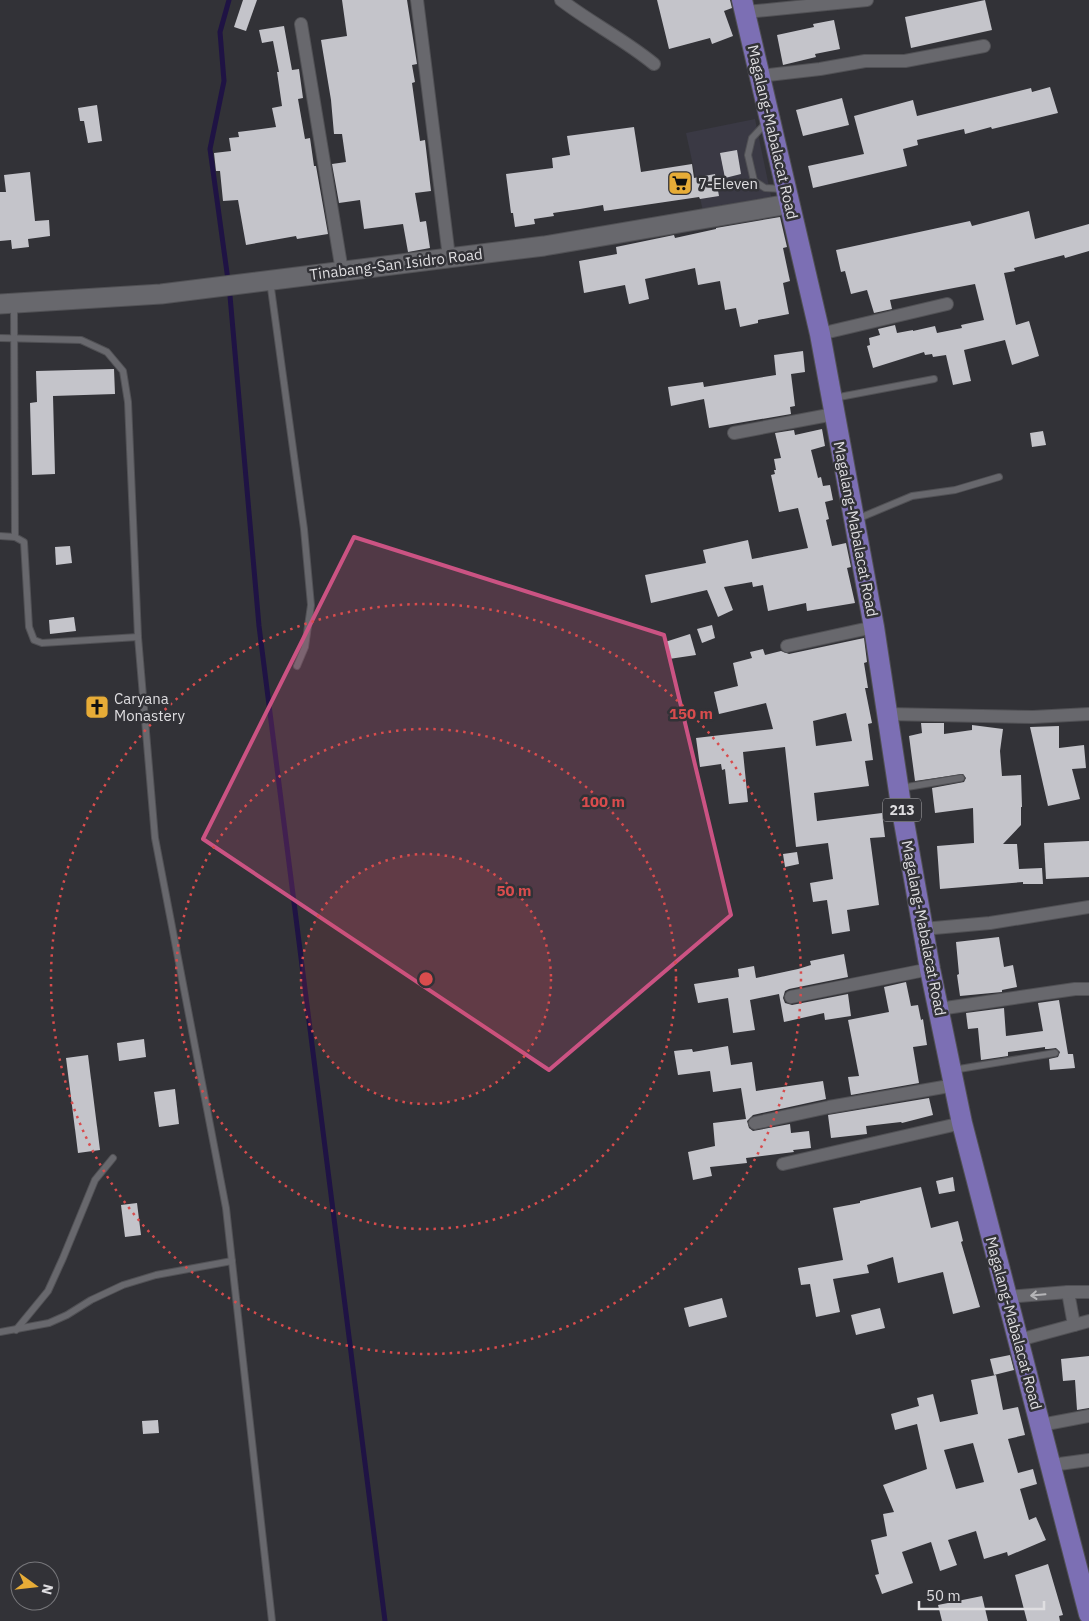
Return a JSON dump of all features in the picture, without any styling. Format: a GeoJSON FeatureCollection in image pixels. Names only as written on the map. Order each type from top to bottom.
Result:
{"type":"FeatureCollection","features":[{"type":"Feature","properties":{"kind":"main road","name":"Magalang-Mabalacat Road"},"geometry":{"type":"LineString","coordinates":[[744,6],[820,334],[874,627],[898,788],[930,969],[962,1123],[1089,1614]]}},
{"type":"Feature","properties":{"kind":"street"},"geometry":{"type":"LineString","coordinates":[[417,0],[449,257]]}},
{"type":"Feature","properties":{"kind":"street"},"geometry":{"type":"LineString","coordinates":[[561,0],[576,12],[630,45],[654,64]]}},
{"type":"Feature","properties":{"kind":"street"},"geometry":{"type":"LineString","coordinates":[[744,6],[868,0]]}},
{"type":"Feature","properties":{"kind":"street"},"geometry":{"type":"LineString","coordinates":[[302,24],[342,271]]}},
{"type":"Feature","properties":{"kind":"street"},"geometry":{"type":"LineString","coordinates":[[760,76],[820,69],[864,61],[905,61],[984,46]]}},
{"type":"Feature","properties":{"kind":"street","name":"Tinabang-San Isidro Road"},"geometry":{"type":"LineString","coordinates":[[7,304],[161,294],[544,246],[787,196]]}},
{"type":"Feature","properties":{"kind":"street"},"geometry":{"type":"LineString","coordinates":[[820,334],[947,304]]}},
{"type":"Feature","properties":{"kind":"street"},"geometry":{"type":"LineString","coordinates":[[734,433],[833,406]]}},
{"type":"Feature","properties":{"kind":"street"},"geometry":{"type":"LineString","coordinates":[[787,646],[874,627]]}},
{"type":"Feature","properties":{"kind":"street"},"geometry":{"type":"LineString","coordinates":[[887,714],[1033,717],[1089,714]]}},
{"type":"Feature","properties":{"kind":"street"},"geometry":{"type":"LineString","coordinates":[[923,929],[990,923],[1089,906]]}},
{"type":"Feature","properties":{"kind":"street"},"geometry":{"type":"LineString","coordinates":[[791,997],[930,969]]}},
{"type":"Feature","properties":{"kind":"street"},"geometry":{"type":"LineString","coordinates":[[939,1009],[1089,988]]}},
{"type":"Feature","properties":{"kind":"street"},"geometry":{"type":"LineString","coordinates":[[755,1123],[953,1078]]}},
{"type":"Feature","properties":{"kind":"street"},"geometry":{"type":"LineString","coordinates":[[783,1164],[962,1123]]}},
{"type":"Feature","properties":{"kind":"street"},"geometry":{"type":"LineString","coordinates":[[1068,1292],[1074,1325]]}},
{"type":"Feature","properties":{"kind":"street"},"geometry":{"type":"LineString","coordinates":[[1007,1298],[1068,1292],[1089,1292]]}},
{"type":"Feature","properties":{"kind":"street"},"geometry":{"type":"LineString","coordinates":[[1019,1340],[1089,1321]]}},
{"type":"Feature","properties":{"kind":"street"},"geometry":{"type":"LineString","coordinates":[[1041,1425],[1089,1416]]}},
{"type":"Feature","properties":{"kind":"street"},"geometry":{"type":"LineString","coordinates":[[1052,1465],[1089,1460]]}},
{"type":"Feature","properties":{"kind":"lane"},"geometry":{"type":"LineString","coordinates":[[769,120],[752,138],[748,155],[754,181],[765,188],[787,196]]}},
{"type":"Feature","properties":{"kind":"lane"},"geometry":{"type":"LineString","coordinates":[[269,280],[304,529],[311,606],[305,646],[297,666]]}},
{"type":"Feature","properties":{"kind":"lane"},"geometry":{"type":"LineString","coordinates":[[7,304],[13,338],[15,537]]}},
{"type":"Feature","properties":{"kind":"lane"},"geometry":{"type":"LineString","coordinates":[[0,338],[81,340],[107,352],[123,371],[128,402],[138,637],[155,838],[226,1208],[272,1621]]}},
{"type":"Feature","properties":{"kind":"lane"},"geometry":{"type":"LineString","coordinates":[[833,406],[934,379]]}},
{"type":"Feature","properties":{"kind":"lane"},"geometry":{"type":"LineString","coordinates":[[855,520],[912,496],[956,490],[999,477]]}},
{"type":"Feature","properties":{"kind":"lane"},"geometry":{"type":"LineString","coordinates":[[0,536],[15,537],[24,542],[29,627],[34,640],[42,643],[138,637]]}},
{"type":"Feature","properties":{"kind":"lane"},"geometry":{"type":"LineString","coordinates":[[898,788],[962,778]]}},
{"type":"Feature","properties":{"kind":"lane"},"geometry":{"type":"LineString","coordinates":[[953,1078],[1055,1053]]}},
{"type":"Feature","properties":{"kind":"lane"},"geometry":{"type":"LineString","coordinates":[[16,1330],[48,1291],[95,1180],[113,1158]]}},
{"type":"Feature","properties":{"kind":"lane"},"geometry":{"type":"LineString","coordinates":[[0,1332],[49,1323],[67,1316],[91,1300],[123,1285],[156,1275],[232,1261]]}},
{"type":"Feature","properties":{"kind":"highlighted area"},"geometry":{"type":"Polygon","coordinates":[[[354,537],[664,635],[731,915],[549,1070],[203,839],[354,537]]]}},
{"type":"Feature","properties":{"kind":"shaded area"},"geometry":{"type":"Polygon","coordinates":[[[755,119],[772,201],[704,216],[686,133],[755,119]]]}},
{"type":"Feature","properties":{"kind":"building"},"geometry":{"type":"Polygon","coordinates":[[[243,0],[257,0],[246,31],[234,27],[243,0]]]}},
{"type":"Feature","properties":{"kind":"building"},"geometry":{"type":"Polygon","coordinates":[[[342,0],[407,0],[417,64],[412,65],[415,82],[412,83],[420,141],[425,140],[431,191],[415,193],[420,222],[426,221],[430,248],[408,252],[403,224],[364,229],[360,200],[339,203],[332,164],[346,162],[342,134],[334,134],[331,100],[321,40],[347,36],[342,0]]]}},
{"type":"Feature","properties":{"kind":"building"},"geometry":{"type":"Polygon","coordinates":[[[657,0],[730,0],[732,8],[724,11],[733,36],[712,44],[710,38],[669,49],[657,0]]]}},
{"type":"Feature","properties":{"kind":"building"},"geometry":{"type":"Polygon","coordinates":[[[985,0],[992,30],[911,48],[905,17],[985,0]]]}},
{"type":"Feature","properties":{"kind":"building"},"geometry":{"type":"Polygon","coordinates":[[[834,20],[840,49],[815,54],[816,57],[783,65],[777,35],[814,27],[813,24],[834,20]]]}},
{"type":"Feature","properties":{"kind":"building"},"geometry":{"type":"Polygon","coordinates":[[[284,26],[292,70],[299,69],[303,98],[298,99],[305,139],[310,138],[328,234],[297,239],[296,236],[246,245],[238,200],[223,201],[220,171],[216,171],[214,153],[231,151],[229,138],[239,137],[238,132],[276,127],[272,108],[282,106],[277,72],[279,72],[273,41],[262,43],[259,30],[284,26]]]}},
{"type":"Feature","properties":{"kind":"building"},"geometry":{"type":"Polygon","coordinates":[[[1050,87],[1058,113],[992,129],[991,127],[965,134],[964,129],[917,140],[918,145],[903,149],[907,166],[813,188],[808,166],[864,154],[854,116],[913,100],[917,116],[1031,88],[1032,92],[1050,87]]]}},
{"type":"Feature","properties":{"kind":"building"},"geometry":{"type":"Polygon","coordinates":[[[842,98],[849,125],[803,136],[796,110],[842,98]]]}},
{"type":"Feature","properties":{"kind":"building"},"geometry":{"type":"Polygon","coordinates":[[[97,105],[102,141],[88,143],[84,121],[80,121],[78,108],[97,105]]]}},
{"type":"Feature","properties":{"kind":"building"},"geometry":{"type":"Polygon","coordinates":[[[634,127],[641,172],[692,164],[694,178],[715,174],[719,196],[700,199],[699,197],[604,211],[603,205],[553,213],[554,216],[534,219],[535,224],[515,227],[513,213],[511,213],[506,174],[553,168],[552,158],[570,155],[567,136],[634,127]]]}},
{"type":"Feature","properties":{"kind":"building"},"geometry":{"type":"Polygon","coordinates":[[[737,150],[741,174],[725,178],[720,153],[737,150]]]}},
{"type":"Feature","properties":{"kind":"building"},"geometry":{"type":"Polygon","coordinates":[[[30,172],[35,221],[49,220],[50,236],[28,239],[29,247],[12,249],[11,240],[0,241],[0,192],[6,192],[4,175],[30,172]]]}},
{"type":"Feature","properties":{"kind":"building"},"geometry":{"type":"Polygon","coordinates":[[[1029,211],[1035,239],[1089,224],[1089,251],[1065,258],[1064,255],[1014,268],[1015,271],[1004,273],[1016,325],[1029,321],[1039,356],[1012,365],[1005,340],[964,350],[971,381],[953,385],[946,355],[933,357],[932,354],[925,355],[924,352],[873,368],[867,346],[870,345],[869,338],[880,335],[878,329],[895,325],[897,333],[935,326],[937,333],[962,328],[961,325],[984,320],[975,284],[890,300],[892,309],[874,313],[867,290],[851,294],[845,271],[841,272],[836,250],[970,221],[972,226],[1029,211]]]}},
{"type":"Feature","properties":{"kind":"building"},"geometry":{"type":"Polygon","coordinates":[[[780,217],[787,247],[783,248],[790,281],[783,283],[789,314],[758,320],[758,323],[740,327],[736,308],[725,310],[720,281],[698,285],[695,268],[645,279],[649,299],[629,304],[625,285],[584,293],[579,261],[617,254],[616,247],[674,235],[675,238],[716,228],[780,217]]]}},
{"type":"Feature","properties":{"kind":"building"},"geometry":{"type":"Polygon","coordinates":[[[803,351],[805,372],[791,374],[795,406],[790,407],[791,414],[709,428],[704,399],[671,406],[668,387],[703,382],[704,387],[776,375],[774,355],[803,351]]]}},
{"type":"Feature","properties":{"kind":"building"},"geometry":{"type":"Polygon","coordinates":[[[114,369],[115,394],[53,396],[55,474],[32,475],[30,403],[37,402],[36,371],[114,369]]]}},
{"type":"Feature","properties":{"kind":"building"},"geometry":{"type":"Polygon","coordinates":[[[822,429],[825,446],[811,450],[818,478],[821,477],[823,486],[830,485],[833,500],[825,502],[829,519],[826,520],[832,546],[846,543],[851,567],[847,568],[855,603],[807,611],[806,603],[768,611],[763,585],[753,587],[752,582],[724,587],[733,610],[718,617],[707,590],[651,603],[645,575],[706,563],[703,550],[748,540],[752,559],[808,548],[798,508],[779,512],[771,475],[775,474],[774,470],[776,470],[774,459],[781,458],[775,433],[794,430],[795,435],[822,429]]]}},
{"type":"Feature","properties":{"kind":"building"},"geometry":{"type":"Polygon","coordinates":[[[1043,431],[1046,445],[1032,447],[1030,433],[1043,431]]]}},
{"type":"Feature","properties":{"kind":"building"},"geometry":{"type":"Polygon","coordinates":[[[70,546],[72,563],[56,565],[55,547],[70,546]]]}},
{"type":"Feature","properties":{"kind":"building"},"geometry":{"type":"Polygon","coordinates":[[[74,617],[76,631],[50,634],[49,620],[74,617]]]}},
{"type":"Feature","properties":{"kind":"building"},"geometry":{"type":"Polygon","coordinates":[[[712,625],[715,638],[702,643],[697,629],[712,625]]]}},
{"type":"Feature","properties":{"kind":"building"},"geometry":{"type":"Polygon","coordinates":[[[690,634],[696,655],[669,659],[665,642],[690,634]]]}},
{"type":"Feature","properties":{"kind":"building"},"geometry":{"type":"Polygon","coordinates":[[[864,638],[867,662],[864,663],[868,688],[865,688],[872,723],[868,724],[873,760],[865,761],[869,786],[814,793],[817,821],[882,813],[885,837],[870,838],[879,905],[847,910],[850,931],[832,934],[827,900],[813,902],[810,883],[833,879],[828,843],[796,847],[785,747],[743,752],[748,802],[729,804],[725,769],[722,770],[721,764],[700,767],[696,738],[773,729],[766,703],[719,714],[714,692],[738,686],[733,663],[752,658],[750,652],[763,649],[765,655],[781,651],[789,654],[864,638]],[[846,713],[813,721],[816,746],[852,741],[846,713]]]}},
{"type":"Feature","properties":{"kind":"building"},"geometry":{"type":"Polygon","coordinates":[[[921,723],[944,723],[944,734],[972,730],[972,725],[1003,729],[1000,751],[1002,776],[1021,775],[1022,807],[1021,825],[1003,844],[1017,844],[1019,869],[1042,868],[1043,884],[1023,884],[1023,882],[940,889],[937,846],[974,843],[973,808],[935,813],[932,788],[964,782],[966,778],[963,774],[915,781],[909,736],[922,733],[921,723]]]}},
{"type":"Feature","properties":{"kind":"building"},"geometry":{"type":"Polygon","coordinates":[[[1059,726],[1059,748],[1084,745],[1086,768],[1072,769],[1080,799],[1048,806],[1030,727],[1059,726]]]}},
{"type":"Feature","properties":{"kind":"building"},"geometry":{"type":"Polygon","coordinates":[[[1089,841],[1089,877],[1046,879],[1044,843],[1089,841]]]}},
{"type":"Feature","properties":{"kind":"building"},"geometry":{"type":"Polygon","coordinates":[[[797,852],[799,864],[785,867],[783,854],[797,852]]]}},
{"type":"Feature","properties":{"kind":"building"},"geometry":{"type":"Polygon","coordinates":[[[999,937],[1004,967],[1013,965],[1017,987],[1002,990],[1002,992],[960,996],[956,942],[999,937]]]}},
{"type":"Feature","properties":{"kind":"building"},"geometry":{"type":"Polygon","coordinates":[[[844,954],[848,977],[789,989],[785,991],[783,998],[785,1003],[792,1005],[848,994],[851,1016],[825,1020],[824,1013],[784,1022],[779,994],[750,1000],[755,1030],[733,1033],[728,998],[698,1003],[694,984],[739,977],[738,969],[754,966],[756,978],[798,969],[811,965],[810,961],[844,954]]]}},
{"type":"Feature","properties":{"kind":"building"},"geometry":{"type":"Polygon","coordinates":[[[906,982],[911,1006],[918,1005],[921,1020],[923,1019],[927,1045],[913,1047],[919,1083],[851,1095],[848,1077],[859,1076],[848,1020],[889,1012],[884,987],[906,982]]]}},
{"type":"Feature","properties":{"kind":"building"},"geometry":{"type":"Polygon","coordinates":[[[1059,1000],[1068,1054],[1073,1054],[1075,1068],[1050,1070],[1049,1059],[1058,1057],[1060,1052],[1056,1048],[1045,1049],[1045,1047],[1008,1052],[1008,1056],[981,1060],[978,1028],[968,1029],[966,1013],[1004,1008],[1006,1036],[1043,1031],[1038,1003],[1059,1000]]]}},
{"type":"Feature","properties":{"kind":"building"},"geometry":{"type":"Polygon","coordinates":[[[144,1039],[146,1057],[119,1061],[117,1043],[144,1039]]]}},
{"type":"Feature","properties":{"kind":"building"},"geometry":{"type":"Polygon","coordinates":[[[728,1046],[731,1065],[752,1062],[756,1091],[823,1081],[826,1099],[753,1115],[747,1121],[749,1128],[753,1131],[790,1124],[791,1133],[809,1131],[811,1148],[746,1158],[747,1163],[710,1167],[712,1176],[693,1180],[688,1152],[715,1146],[713,1123],[746,1119],[741,1088],[713,1092],[710,1071],[678,1075],[674,1051],[692,1049],[693,1052],[728,1046]]]}},
{"type":"Feature","properties":{"kind":"building"},"geometry":{"type":"Polygon","coordinates":[[[88,1055],[100,1150],[78,1153],[66,1058],[88,1055]]]}},
{"type":"Feature","properties":{"kind":"building"},"geometry":{"type":"Polygon","coordinates":[[[175,1089],[179,1124],[159,1127],[154,1092],[175,1089]]]}},
{"type":"Feature","properties":{"kind":"building"},"geometry":{"type":"Polygon","coordinates":[[[929,1098],[933,1115],[902,1123],[866,1126],[867,1134],[831,1138],[828,1115],[929,1098]]]}},
{"type":"Feature","properties":{"kind":"building"},"geometry":{"type":"Polygon","coordinates":[[[953,1177],[955,1191],[939,1194],[936,1181],[953,1177]]]}},
{"type":"Feature","properties":{"kind":"building"},"geometry":{"type":"Polygon","coordinates":[[[921,1187],[931,1228],[958,1221],[963,1241],[961,1242],[980,1307],[953,1314],[943,1272],[898,1283],[893,1257],[867,1265],[869,1273],[833,1279],[840,1312],[816,1317],[810,1284],[801,1285],[798,1268],[843,1260],[833,1208],[921,1187]]]}},
{"type":"Feature","properties":{"kind":"building"},"geometry":{"type":"Polygon","coordinates":[[[137,1203],[141,1235],[125,1237],[121,1205],[137,1203]]]}},
{"type":"Feature","properties":{"kind":"building"},"geometry":{"type":"Polygon","coordinates":[[[722,1298],[727,1317],[689,1327],[684,1308],[722,1298]]]}},
{"type":"Feature","properties":{"kind":"building"},"geometry":{"type":"Polygon","coordinates":[[[880,1308],[885,1328],[856,1335],[851,1315],[880,1308]]]}},
{"type":"Feature","properties":{"kind":"building"},"geometry":{"type":"Polygon","coordinates":[[[1010,1355],[1014,1370],[994,1375],[990,1359],[1010,1355]]]}},
{"type":"Feature","properties":{"kind":"building"},"geometry":{"type":"Polygon","coordinates":[[[1089,1356],[1089,1408],[1077,1410],[1075,1380],[1063,1381],[1061,1359],[1089,1356]]]}},
{"type":"Feature","properties":{"kind":"building"},"geometry":{"type":"Polygon","coordinates":[[[996,1375],[1003,1410],[1018,1407],[1025,1435],[1008,1439],[1018,1473],[1033,1469],[1037,1484],[1020,1489],[1029,1520],[1036,1517],[1046,1540],[1008,1556],[1007,1552],[984,1559],[976,1531],[948,1540],[957,1565],[940,1571],[931,1542],[902,1552],[913,1583],[882,1594],[875,1575],[879,1574],[871,1540],[887,1536],[883,1514],[894,1512],[883,1485],[927,1469],[917,1424],[895,1430],[891,1414],[919,1406],[917,1398],[933,1394],[940,1422],[978,1414],[971,1380],[996,1375]],[[973,1443],[944,1450],[956,1489],[984,1482],[973,1443]]]}},
{"type":"Feature","properties":{"kind":"building"},"geometry":{"type":"Polygon","coordinates":[[[158,1420],[159,1433],[143,1434],[142,1421],[158,1420]]]}},
{"type":"Feature","properties":{"kind":"building"},"geometry":{"type":"Polygon","coordinates":[[[1048,1564],[1063,1615],[1059,1616],[1060,1621],[1027,1621],[1015,1575],[1048,1564]]]}},
{"type":"Feature","properties":{"kind":"building"},"geometry":{"type":"Polygon","coordinates":[[[982,1596],[988,1621],[942,1621],[938,1605],[982,1596]]]}},
{"type":"Feature","properties":{"kind":"waterway"},"geometry":{"type":"LineString","coordinates":[[228,280],[210,149],[224,81],[220,32],[229,0]]}},
{"type":"Feature","properties":{"kind":"waterway"},"geometry":{"type":"LineString","coordinates":[[230,296],[259,626],[385,1621]]}},
{"type":"Feature","properties":{"kind":"place","name":"7-Eleven"},"geometry":{"type":"Point","coordinates":[680,183]}},
{"type":"Feature","properties":{"kind":"place","name":"Caryana Monastery"},"geometry":{"type":"Point","coordinates":[97,707]}}]}
